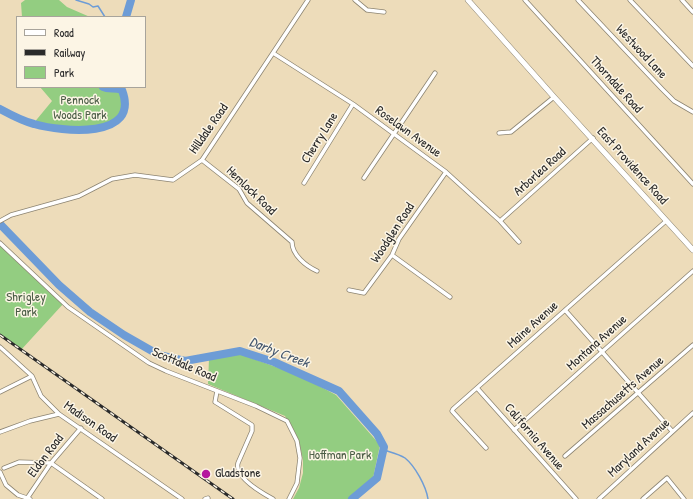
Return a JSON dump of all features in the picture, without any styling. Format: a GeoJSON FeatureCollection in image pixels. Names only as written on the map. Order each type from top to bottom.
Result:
{"type":"FeatureCollection","features":[{"type":"Feature","properties":{"kind":"street","name":"Hilldale Road"},"geometry":{"type":"LineString","coordinates":[[0,221],[10,215],[79,196],[112,179],[135,175],[173,180],[202,160],[308,0]]}},
{"type":"Feature","properties":{"kind":"street"},"geometry":{"type":"LineString","coordinates":[[355,0],[367,10],[384,12]]}},
{"type":"Feature","properties":{"kind":"street","name":"East Providence Road"},"geometry":{"type":"LineString","coordinates":[[468,0],[554,98],[593,138],[693,250]]}},
{"type":"Feature","properties":{"kind":"street","name":"Thorndale Road"},"geometry":{"type":"LineString","coordinates":[[525,0],[693,184]]}},
{"type":"Feature","properties":{"kind":"street","name":"Westwood Lane"},"geometry":{"type":"LineString","coordinates":[[578,0],[662,90],[674,101],[693,112]]}},
{"type":"Feature","properties":{"kind":"street"},"geometry":{"type":"LineString","coordinates":[[630,0],[693,66]]}},
{"type":"Feature","properties":{"kind":"street"},"geometry":{"type":"LineString","coordinates":[[682,0],[693,12]]}},
{"type":"Feature","properties":{"kind":"street","name":"Roselawn Avenue"},"geometry":{"type":"LineString","coordinates":[[273,53],[353,104],[446,172],[500,221],[519,242]]}},
{"type":"Feature","properties":{"kind":"street"},"geometry":{"type":"LineString","coordinates":[[364,178],[435,72]]}},
{"type":"Feature","properties":{"kind":"street"},"geometry":{"type":"LineString","coordinates":[[500,133],[511,132],[554,98]]}},
{"type":"Feature","properties":{"kind":"street","name":"Cherry Lane"},"geometry":{"type":"LineString","coordinates":[[304,183],[353,104]]}},
{"type":"Feature","properties":{"kind":"street","name":"Arborlea Road"},"geometry":{"type":"LineString","coordinates":[[500,221],[593,138]]}},
{"type":"Feature","properties":{"kind":"street","name":"Hemlock Road"},"geometry":{"type":"LineString","coordinates":[[202,160],[239,190],[247,203],[292,242],[292,247],[298,257],[317,271]]}},
{"type":"Feature","properties":{"kind":"street","name":"Woodglen Road"},"geometry":{"type":"LineString","coordinates":[[349,290],[364,293],[392,255],[400,239],[446,172]]}},
{"type":"Feature","properties":{"kind":"street","name":"Maine Avenue"},"geometry":{"type":"LineString","coordinates":[[486,448],[452,411],[666,221]]}},
{"type":"Feature","properties":{"kind":"street","name":"Scottdale Road"},"geometry":{"type":"LineString","coordinates":[[0,243],[68,307],[149,363],[268,410],[287,420],[297,441],[300,458],[298,483],[289,499]]}},
{"type":"Feature","properties":{"kind":"street"},"geometry":{"type":"LineString","coordinates":[[392,255],[450,297]]}},
{"type":"Feature","properties":{"kind":"street","name":"Montana Avenue"},"geometry":{"type":"LineString","coordinates":[[514,430],[693,271]]}},
{"type":"Feature","properties":{"kind":"street"},"geometry":{"type":"LineString","coordinates":[[564,310],[672,431]]}},
{"type":"Feature","properties":{"kind":"street","name":"Massachusetts Avenue"},"geometry":{"type":"LineString","coordinates":[[565,456],[693,345]]}},
{"type":"Feature","properties":{"kind":"street","name":"Madison Road"},"geometry":{"type":"LineString","coordinates":[[0,347],[32,376],[41,396],[60,414],[182,499]]}},
{"type":"Feature","properties":{"kind":"street"},"geometry":{"type":"LineString","coordinates":[[0,392],[32,376]]}},
{"type":"Feature","properties":{"kind":"street","name":"California Avenue"},"geometry":{"type":"LineString","coordinates":[[477,388],[576,499]]}},
{"type":"Feature","properties":{"kind":"street"},"geometry":{"type":"LineString","coordinates":[[217,391],[215,402],[252,425],[252,431],[237,466],[245,479],[259,491],[272,499]]}},
{"type":"Feature","properties":{"kind":"street","name":"Maryland Avenue"},"geometry":{"type":"LineString","coordinates":[[599,499],[693,413]]}},
{"type":"Feature","properties":{"kind":"street"},"geometry":{"type":"LineString","coordinates":[[0,432],[30,421],[60,414]]}},
{"type":"Feature","properties":{"kind":"street","name":"Eldon Road"},"geometry":{"type":"LineString","coordinates":[[29,498],[51,463],[81,428]]}},
{"type":"Feature","properties":{"kind":"street"},"geometry":{"type":"LineString","coordinates":[[29,498],[18,495],[6,485],[0,473],[2,467],[19,462],[51,463],[102,499]]}},
{"type":"Feature","properties":{"kind":"street"},"geometry":{"type":"LineString","coordinates":[[643,499],[667,478],[684,499]]}},
{"type":"Feature","properties":{"kind":"street"},"geometry":{"type":"LineString","coordinates":[[14,499],[18,495]]}},
{"type":"Feature","properties":{"kind":"green space"},"geometry":{"type":"Polygon","coordinates":[[[25,0],[59,0],[67,7],[88,16],[22,16],[21,3],[25,0]]]}},
{"type":"Feature","properties":{"kind":"green space","name":"Pennock Woods Park"},"geometry":{"type":"Polygon","coordinates":[[[41,88],[117,88],[122,90],[125,107],[120,118],[110,125],[95,128],[61,128],[33,124],[52,101],[41,88]]]}},
{"type":"Feature","properties":{"kind":"green space","name":"Shrigley Park"},"geometry":{"type":"Polygon","coordinates":[[[0,243],[64,303],[21,350],[0,335],[0,243]]]}},
{"type":"Feature","properties":{"kind":"green space","name":"Hoffman Park"},"geometry":{"type":"Polygon","coordinates":[[[240,354],[301,376],[336,395],[380,445],[373,478],[348,499],[293,499],[299,488],[303,473],[303,460],[299,441],[285,416],[208,384],[209,359],[240,354]]]}},
{"type":"Feature","properties":{"kind":"waterway"},"geometry":{"type":"LineString","coordinates":[[76,0],[89,4],[93,7],[98,6],[104,16]]}},
{"type":"Feature","properties":{"kind":"waterway","name":"Darby Creek"},"geometry":{"type":"LineString","coordinates":[[126,16],[131,0]]}},
{"type":"Feature","properties":{"kind":"waterway","name":"Darby Creek"},"geometry":{"type":"LineString","coordinates":[[0,109],[25,121],[47,127],[79,130],[96,129],[110,125],[120,118],[125,106],[122,90],[108,88]]}},
{"type":"Feature","properties":{"kind":"waterway","name":"Darby Creek"},"geometry":{"type":"LineString","coordinates":[[0,224],[59,285],[90,312],[124,335],[159,355],[185,361],[240,351],[274,362],[339,391],[377,434],[384,447],[377,478],[352,499]]}},
{"type":"Feature","properties":{"kind":"waterway"},"geometry":{"type":"LineString","coordinates":[[384,450],[400,455],[409,462],[422,482],[428,499]]}},
{"type":"Feature","properties":{"kind":"railway"},"geometry":{"type":"LineString","coordinates":[[0,335],[233,499]]}},
{"type":"Feature","properties":{"kind":"place","name":"Gladstone"},"geometry":{"type":"Point","coordinates":[206,474]}}]}
